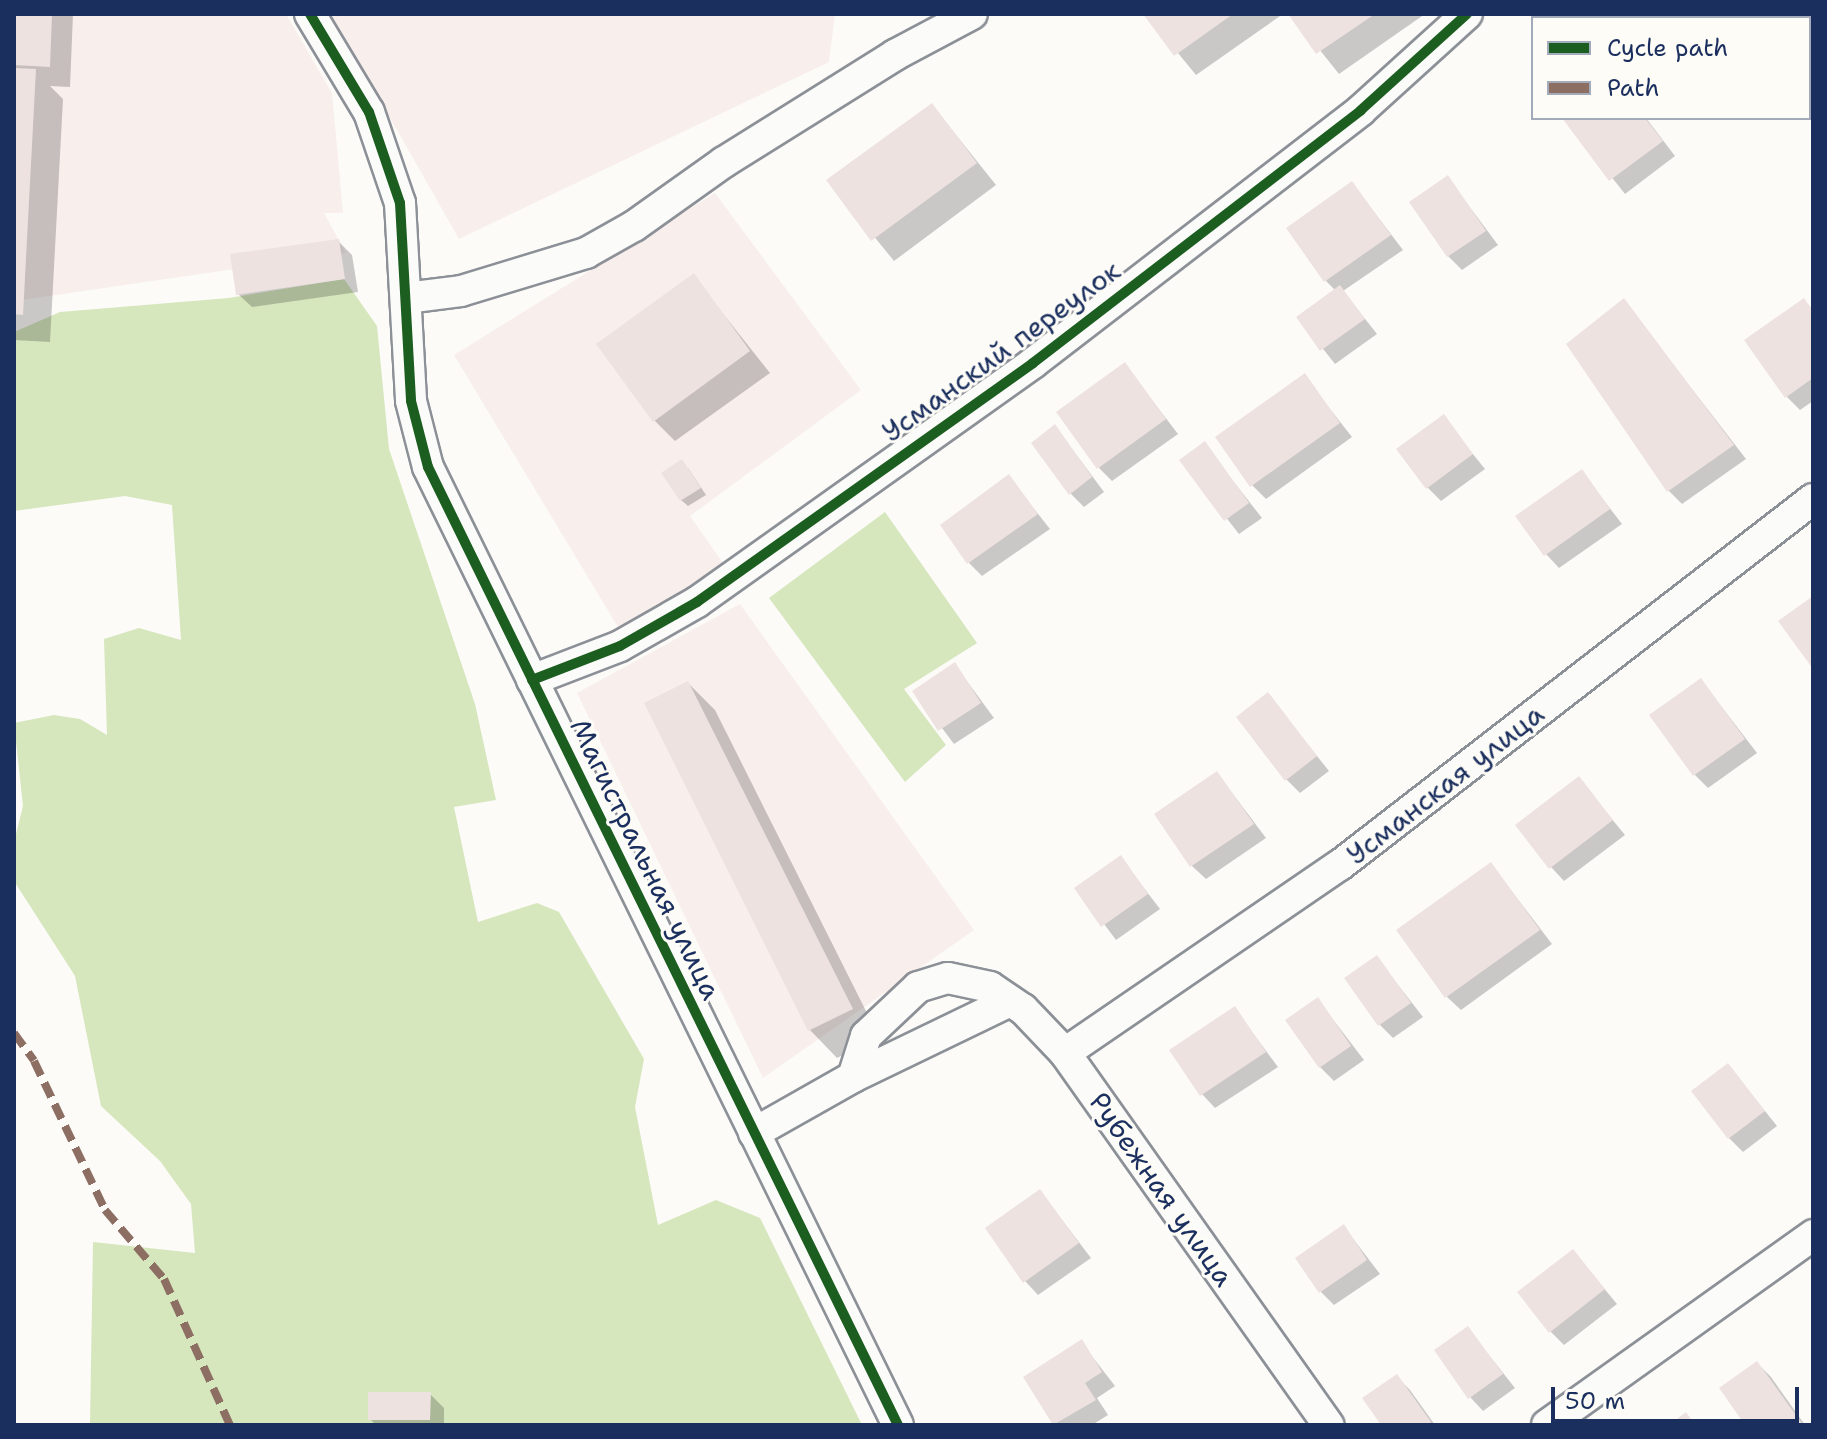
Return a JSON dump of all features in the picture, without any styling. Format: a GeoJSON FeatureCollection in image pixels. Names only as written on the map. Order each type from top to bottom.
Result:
{"type":"FeatureCollection","features":[{"type":"Feature","properties":{"kind":"street","name":"Магистральная улица"},"geometry":{"type":"LineString","coordinates":[[310,14],[369,112],[384,146],[400,203],[411,401],[428,467],[898,1425]]}},
{"type":"Feature","properties":{"kind":"street"},"geometry":{"type":"LineString","coordinates":[[406,298],[461,291],[586,253],[634,226],[724,162],[882,64],[972,14]]}},
{"type":"Feature","properties":{"kind":"street","name":"Усманский переулок"},"geometry":{"type":"LineString","coordinates":[[532,680],[620,646],[697,602],[1033,363],[1361,110],[1467,14]]}},
{"type":"Feature","properties":{"kind":"street","name":"Усманская улица"},"geometry":{"type":"LineString","coordinates":[[1065,1053],[1340,865],[1813,499]]}},
{"type":"Feature","properties":{"kind":"street","name":"Рубежная улица"},"geometry":{"type":"LineString","coordinates":[[853,1077],[866,1036],[899,1001],[931,981],[970,980],[1010,1001],[1065,1053],[1328,1425]]}},
{"type":"Feature","properties":{"kind":"street"},"geometry":{"type":"LineString","coordinates":[[754,1133],[853,1077],[1010,1001]]}},
{"type":"Feature","properties":{"kind":"street"},"geometry":{"type":"LineString","coordinates":[[1547,1425],[1813,1235]]}},
{"type":"Feature","properties":{"kind":"shaded area"},"geometry":{"type":"Polygon","coordinates":[[[14,14],[286,14],[332,93],[343,213],[324,213],[346,253],[14,301],[14,14]]]}},
{"type":"Feature","properties":{"kind":"shaded area"},"geometry":{"type":"Polygon","coordinates":[[[331,14],[835,14],[829,62],[459,239],[331,14]]]}},
{"type":"Feature","properties":{"kind":"shaded area"},"geometry":{"type":"Polygon","coordinates":[[[715,193],[861,390],[690,516],[725,566],[698,588],[618,627],[454,355],[715,193]]]}},
{"type":"Feature","properties":{"kind":"shaded area"},"geometry":{"type":"Polygon","coordinates":[[[740,604],[974,930],[763,1078],[577,693],[740,604]]]}},
{"type":"Feature","properties":{"kind":"green space"},"geometry":{"type":"Polygon","coordinates":[[[344,279],[377,326],[389,449],[475,704],[496,800],[454,807],[478,922],[537,903],[559,912],[644,1059],[635,1107],[658,1225],[716,1200],[760,1218],[862,1425],[90,1425],[93,1242],[195,1253],[191,1204],[160,1161],[101,1106],[75,976],[14,881],[14,842],[23,806],[14,723],[54,715],[80,719],[107,735],[104,639],[139,628],[181,640],[172,505],[125,496],[14,511],[14,332],[60,312],[229,298],[344,279]]]}},
{"type":"Feature","properties":{"kind":"green space"},"geometry":{"type":"Polygon","coordinates":[[[885,512],[977,643],[904,689],[946,745],[905,782],[769,598],[885,512]]]}},
{"type":"Feature","properties":{"kind":"building"},"geometry":{"type":"Polygon","coordinates":[[[14,14],[52,14],[50,67],[14,65],[14,14]]]}},
{"type":"Feature","properties":{"kind":"building"},"geometry":{"type":"Polygon","coordinates":[[[1143,14],[1233,14],[1174,56],[1143,14]]]}},
{"type":"Feature","properties":{"kind":"building"},"geometry":{"type":"Polygon","coordinates":[[[1288,14],[1375,14],[1316,54],[1288,14]]]}},
{"type":"Feature","properties":{"kind":"building"},"geometry":{"type":"Polygon","coordinates":[[[14,68],[36,69],[23,315],[14,314],[14,68]]]}},
{"type":"Feature","properties":{"kind":"building"},"geometry":{"type":"Polygon","coordinates":[[[932,103],[977,163],[871,241],[826,180],[932,103]]]}},
{"type":"Feature","properties":{"kind":"building"},"geometry":{"type":"Polygon","coordinates":[[[1563,120],[1647,120],[1663,141],[1609,181],[1563,120]]]}},
{"type":"Feature","properties":{"kind":"building"},"geometry":{"type":"Polygon","coordinates":[[[1448,175],[1486,231],[1447,257],[1409,202],[1448,175]]]}},
{"type":"Feature","properties":{"kind":"building"},"geometry":{"type":"Polygon","coordinates":[[[1352,181],[1391,235],[1324,282],[1286,228],[1352,181]]]}},
{"type":"Feature","properties":{"kind":"building"},"geometry":{"type":"Polygon","coordinates":[[[339,239],[345,279],[236,295],[230,254],[339,239]]]}},
{"type":"Feature","properties":{"kind":"building"},"geometry":{"type":"Polygon","coordinates":[[[694,273],[750,351],[653,422],[596,344],[694,273]]]}},
{"type":"Feature","properties":{"kind":"building"},"geometry":{"type":"Polygon","coordinates":[[[1340,285],[1365,319],[1320,351],[1296,317],[1340,285]]]}},
{"type":"Feature","properties":{"kind":"building"},"geometry":{"type":"Polygon","coordinates":[[[1624,298],[1734,445],[1667,492],[1566,344],[1624,298]]]}},
{"type":"Feature","properties":{"kind":"building"},"geometry":{"type":"Polygon","coordinates":[[[1804,298],[1813,311],[1813,378],[1785,398],[1744,340],[1804,298]]]}},
{"type":"Feature","properties":{"kind":"building"},"geometry":{"type":"Polygon","coordinates":[[[1125,362],[1166,419],[1097,469],[1056,412],[1125,362]]]}},
{"type":"Feature","properties":{"kind":"building"},"geometry":{"type":"Polygon","coordinates":[[[1305,373],[1340,423],[1250,487],[1215,437],[1305,373]]]}},
{"type":"Feature","properties":{"kind":"building"},"geometry":{"type":"Polygon","coordinates":[[[1444,414],[1473,454],[1426,489],[1396,449],[1444,414]]]}},
{"type":"Feature","properties":{"kind":"building"},"geometry":{"type":"Polygon","coordinates":[[[1055,424],[1092,477],[1069,495],[1031,443],[1055,424]]]}},
{"type":"Feature","properties":{"kind":"building"},"geometry":{"type":"Polygon","coordinates":[[[1205,441],[1249,503],[1224,521],[1179,460],[1205,441]]]}},
{"type":"Feature","properties":{"kind":"building"},"geometry":{"type":"Polygon","coordinates":[[[682,459],[701,488],[680,501],[661,473],[682,459]]]}},
{"type":"Feature","properties":{"kind":"building"},"geometry":{"type":"Polygon","coordinates":[[[1582,469],[1610,509],[1544,556],[1515,516],[1582,469]]]}},
{"type":"Feature","properties":{"kind":"building"},"geometry":{"type":"Polygon","coordinates":[[[1009,474],[1038,514],[967,564],[940,525],[1009,474]]]}},
{"type":"Feature","properties":{"kind":"building"},"geometry":{"type":"Polygon","coordinates":[[[1813,596],[1813,669],[1778,621],[1813,596]]]}},
{"type":"Feature","properties":{"kind":"building"},"geometry":{"type":"Polygon","coordinates":[[[955,662],[981,703],[938,731],[912,691],[955,662]]]}},
{"type":"Feature","properties":{"kind":"building"},"geometry":{"type":"Polygon","coordinates":[[[1701,678],[1745,739],[1693,776],[1649,715],[1701,678]]]}},
{"type":"Feature","properties":{"kind":"building"},"geometry":{"type":"Polygon","coordinates":[[[688,681],[853,1009],[808,1031],[644,703],[688,681]]]}},
{"type":"Feature","properties":{"kind":"building"},"geometry":{"type":"Polygon","coordinates":[[[1268,692],[1317,756],[1285,781],[1236,717],[1268,692]]]}},
{"type":"Feature","properties":{"kind":"building"},"geometry":{"type":"Polygon","coordinates":[[[1217,771],[1254,824],[1190,867],[1154,814],[1217,771]]]}},
{"type":"Feature","properties":{"kind":"building"},"geometry":{"type":"Polygon","coordinates":[[[1579,776],[1613,820],[1549,869],[1515,825],[1579,776]]]}},
{"type":"Feature","properties":{"kind":"building"},"geometry":{"type":"Polygon","coordinates":[[[1121,855],[1148,894],[1101,927],[1074,888],[1121,855]]]}},
{"type":"Feature","properties":{"kind":"building"},"geometry":{"type":"Polygon","coordinates":[[[1491,862],[1540,930],[1445,998],[1396,930],[1491,862]]]}},
{"type":"Feature","properties":{"kind":"building"},"geometry":{"type":"Polygon","coordinates":[[[1377,955],[1411,1003],[1378,1026],[1344,978],[1377,955]]]}},
{"type":"Feature","properties":{"kind":"building"},"geometry":{"type":"Polygon","coordinates":[[[1318,997],[1351,1046],[1319,1068],[1285,1020],[1318,997]]]}},
{"type":"Feature","properties":{"kind":"building"},"geometry":{"type":"Polygon","coordinates":[[[1235,1006],[1266,1052],[1200,1096],[1169,1050],[1235,1006]]]}},
{"type":"Feature","properties":{"kind":"building"},"geometry":{"type":"Polygon","coordinates":[[[1728,1063],[1765,1111],[1728,1139],[1691,1091],[1728,1063]]]}},
{"type":"Feature","properties":{"kind":"building"},"geometry":{"type":"Polygon","coordinates":[[[1040,1189],[1079,1243],[1023,1283],[985,1228],[1040,1189]]]}},
{"type":"Feature","properties":{"kind":"building"},"geometry":{"type":"Polygon","coordinates":[[[1344,1224],[1367,1260],[1319,1293],[1295,1258],[1344,1224]]]}},
{"type":"Feature","properties":{"kind":"building"},"geometry":{"type":"Polygon","coordinates":[[[1573,1249],[1605,1289],[1549,1333],[1517,1292],[1573,1249]]]}},
{"type":"Feature","properties":{"kind":"building"},"geometry":{"type":"Polygon","coordinates":[[[1468,1326],[1503,1374],[1468,1399],[1434,1350],[1468,1326]]]}},
{"type":"Feature","properties":{"kind":"building"},"geometry":{"type":"Polygon","coordinates":[[[1082,1339],[1102,1372],[1085,1383],[1096,1400],[1053,1425],[1023,1377],[1082,1339]]]}},
{"type":"Feature","properties":{"kind":"building"},"geometry":{"type":"Polygon","coordinates":[[[1757,1361],[1803,1425],[1745,1425],[1719,1388],[1757,1361]]]}},
{"type":"Feature","properties":{"kind":"building"},"geometry":{"type":"Polygon","coordinates":[[[1397,1374],[1431,1422],[1427,1425],[1381,1425],[1362,1398],[1397,1374]]]}},
{"type":"Feature","properties":{"kind":"building"},"geometry":{"type":"Polygon","coordinates":[[[368,1392],[431,1392],[430,1420],[368,1420],[368,1392]]]}},
{"type":"Feature","properties":{"kind":"building"},"geometry":{"type":"Polygon","coordinates":[[[1686,1412],[1695,1425],[1669,1425],[1686,1412]]]}},
{"type":"Feature","properties":{"kind":"marked path"},"geometry":{"type":"LineString","coordinates":[[14,1033],[34,1061],[105,1210],[164,1279],[230,1425]]}},
{"type":"Feature","properties":{"kind":"cycle path"},"geometry":{"type":"LineString","coordinates":[[310,14],[369,112],[400,203],[411,401],[428,467],[898,1425]]}},
{"type":"Feature","properties":{"kind":"cycle path"},"geometry":{"type":"LineString","coordinates":[[532,680],[620,646],[697,602],[1033,363],[1361,110],[1467,14]]}}]}
